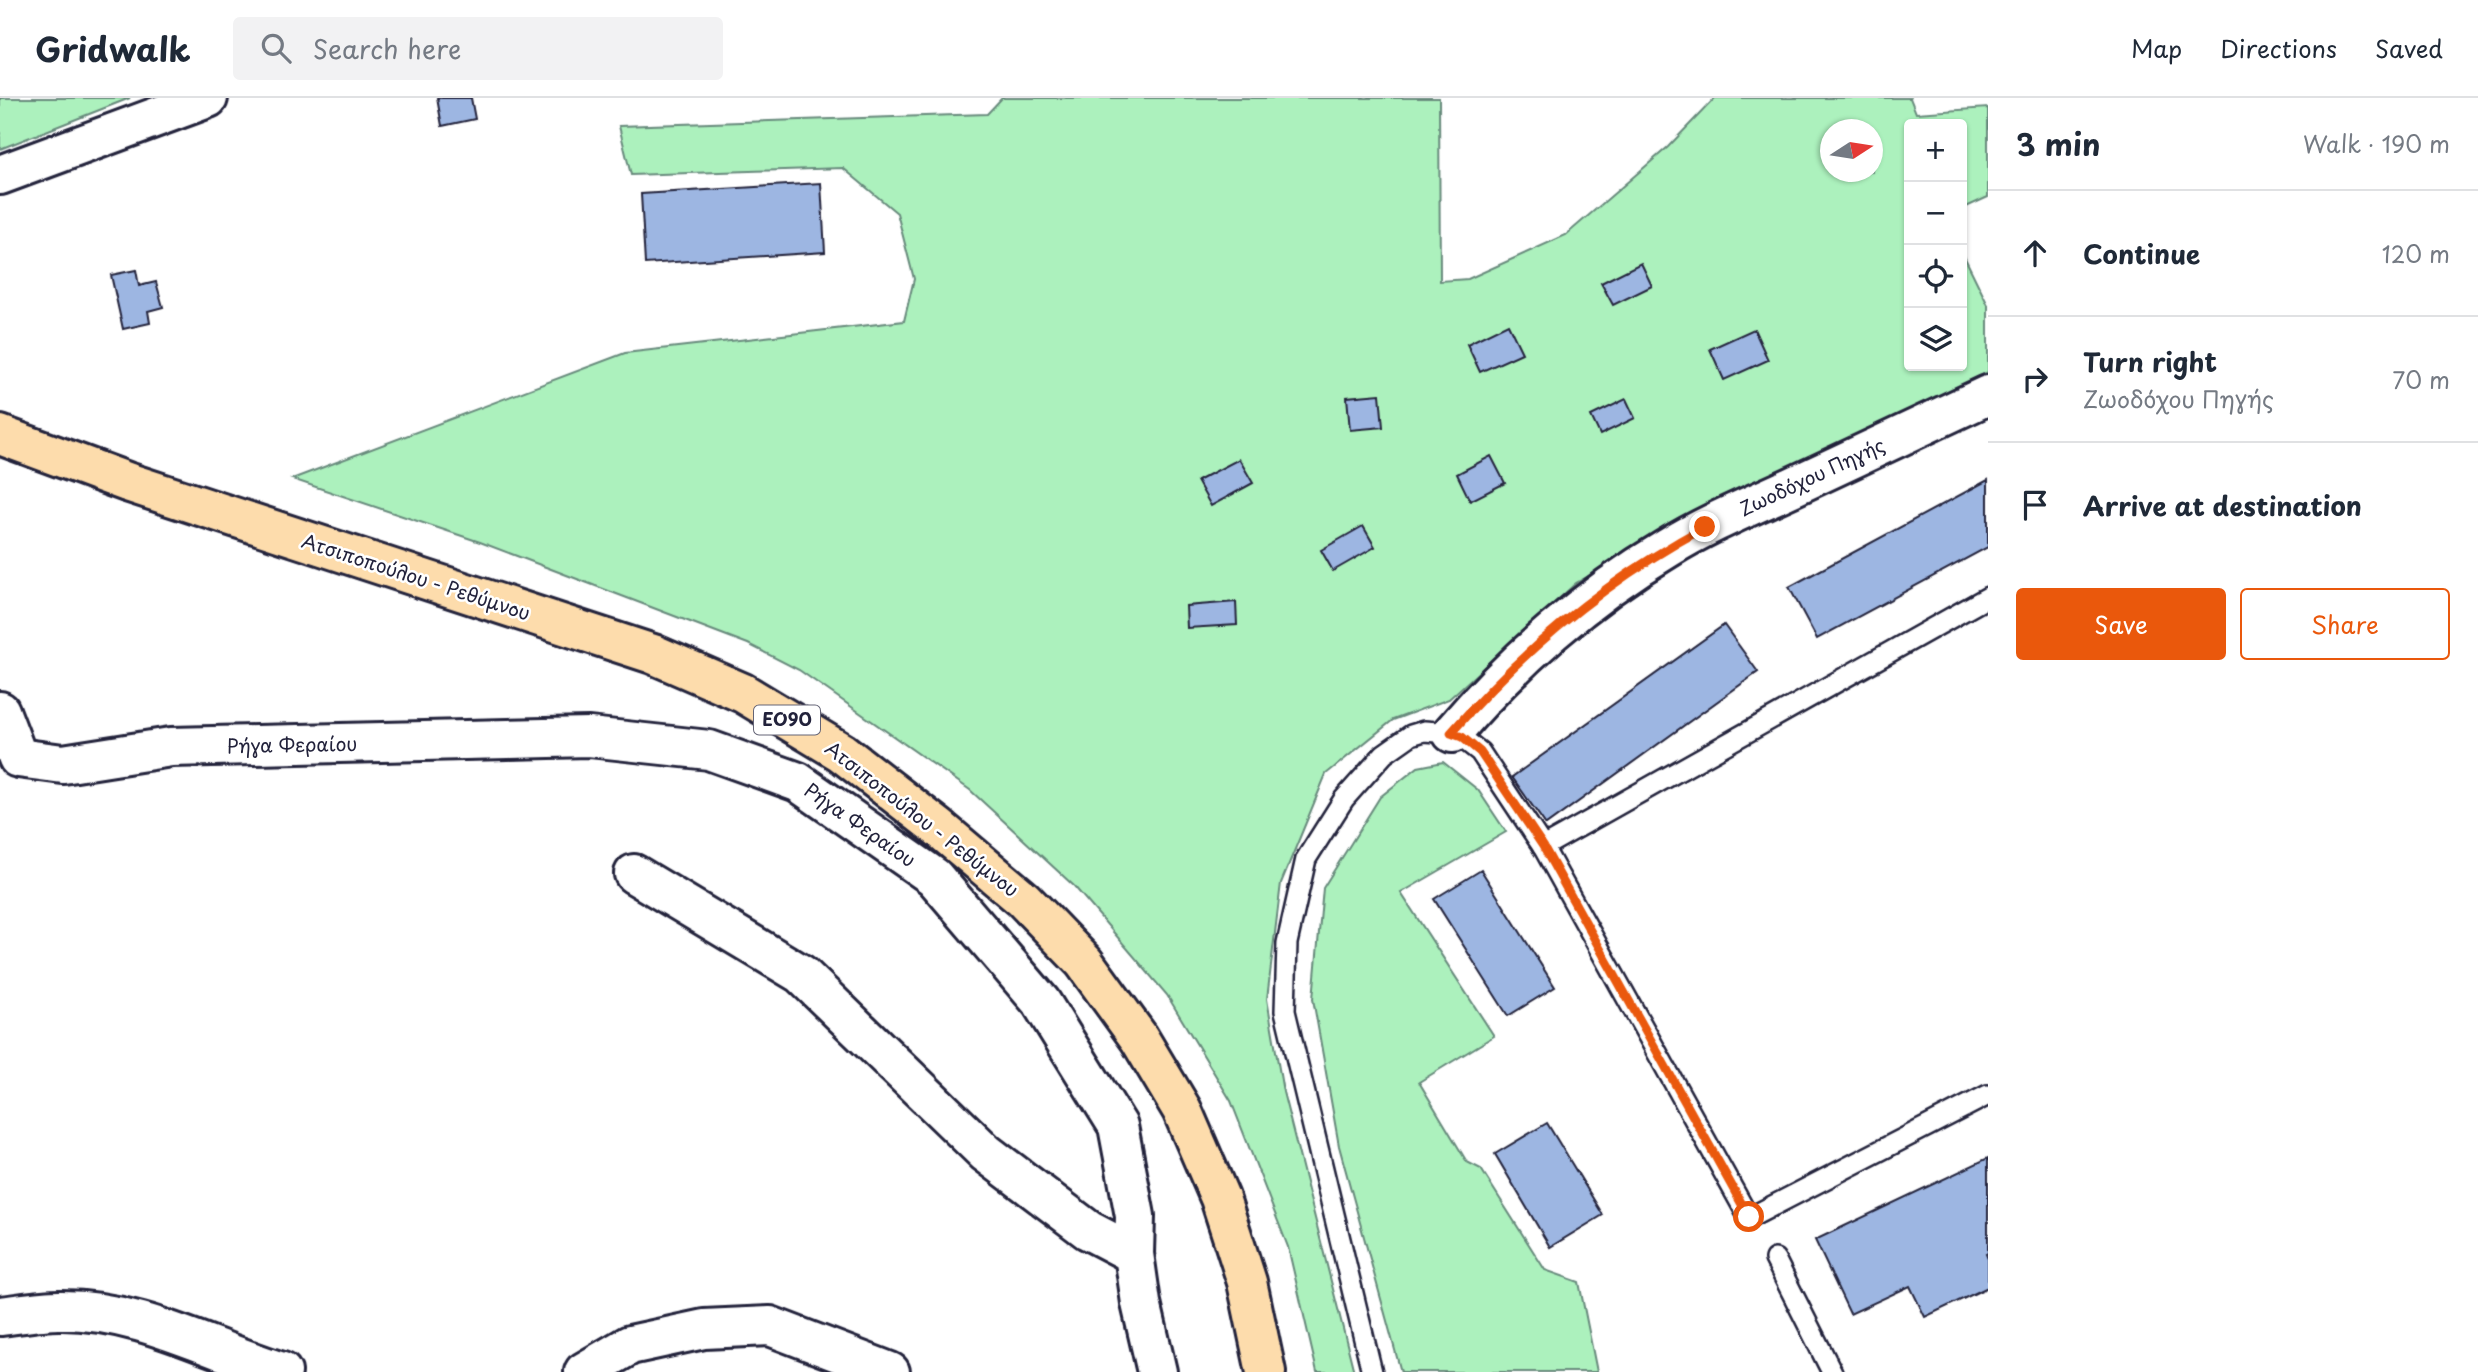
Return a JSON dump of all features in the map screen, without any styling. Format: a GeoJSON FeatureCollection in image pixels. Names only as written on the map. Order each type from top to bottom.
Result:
{"type":"FeatureCollection","features":[{"type":"Feature","properties":{"kind":"main road","name":"Ατσιποπούλου - Ρεθύμνου"},"geometry":{"type":"LineString","coordinates":[[0,435],[127,482],[653,654],[743,693],[841,752],[939,828],[1023,899],[1084,962],[1139,1038],[1182,1110],[1220,1198],[1247,1282],[1266,1372]]}},
{"type":"Feature","properties":{"kind":"street"},"geometry":{"type":"LineString","coordinates":[[0,176],[208,98]]}},
{"type":"Feature","properties":{"kind":"street","name":"Ζωοδόχου Πηγής"},"geometry":{"type":"LineString","coordinates":[[1451,733],[1482,698],[1539,645],[1635,568],[1705,527],[1988,395]]}},
{"type":"Feature","properties":{"kind":"street"},"geometry":{"type":"LineString","coordinates":[[0,711],[9,762]]}},
{"type":"Feature","properties":{"kind":"street","name":"Ρήγα Φεραίου"},"geometry":{"type":"LineString","coordinates":[[9,762],[63,764],[171,747],[589,737],[709,750],[799,782],[934,877],[1041,1002],[1118,1126],[1135,1216],[1134,1254],[1157,1372]]}},
{"type":"Feature","properties":{"kind":"street"},"geometry":{"type":"LineString","coordinates":[[634,874],[801,974],[986,1153],[1088,1230],[1134,1254]]}},
{"type":"Feature","properties":{"kind":"street"},"geometry":{"type":"LineString","coordinates":[[0,1316],[60,1310],[119,1316],[165,1328],[282,1372]]}},
{"type":"Feature","properties":{"kind":"street"},"geometry":{"type":"LineString","coordinates":[[584,1372],[630,1345],[704,1329],[770,1326],[890,1372]]}},
{"type":"Feature","properties":{"kind":"lane"},"geometry":{"type":"LineString","coordinates":[[1543,846],[1988,597]]}},
{"type":"Feature","properties":{"kind":"lane"},"geometry":{"type":"LineString","coordinates":[[1372,1372],[1285,1011],[1287,943],[1306,859],[1343,799],[1384,754],[1411,735],[1424,731],[1451,733],[1462,737],[1480,752],[1543,846],[1749,1217],[1988,1095]]}},
{"type":"Feature","properties":{"kind":"lane"},"geometry":{"type":"LineString","coordinates":[[1775,1259],[1832,1372]]}},
{"type":"Feature","properties":{"kind":"green space"},"geometry":{"type":"Polygon","coordinates":[[[0,98],[130,98],[0,149],[0,98]]]}},
{"type":"Feature","properties":{"kind":"green space"},"geometry":{"type":"Polygon","coordinates":[[[1002,98],[1439,98],[1440,281],[1468,279],[1566,235],[1668,147],[1715,98],[1910,98],[1916,113],[1988,108],[1988,197],[1967,207],[1967,119],[1904,119],[1904,371],[1967,371],[1967,262],[1988,305],[1988,372],[1727,500],[1576,583],[1449,699],[1393,720],[1326,774],[1281,883],[1267,999],[1283,1092],[1354,1372],[1317,1372],[1288,1247],[1231,1101],[1167,995],[1074,886],[970,790],[799,670],[748,644],[480,542],[292,479],[625,353],[904,321],[914,279],[897,213],[843,168],[631,175],[619,126],[987,114],[1002,98]]]}},
{"type":"Feature","properties":{"kind":"green space"},"geometry":{"type":"Polygon","coordinates":[[[1443,762],[1478,790],[1506,832],[1401,893],[1494,1036],[1419,1082],[1467,1162],[1481,1169],[1545,1270],[1579,1282],[1597,1372],[1401,1372],[1339,1146],[1313,999],[1323,888],[1380,797],[1418,767],[1443,762]]]}},
{"type":"Feature","properties":{"kind":"building"},"geometry":{"type":"Polygon","coordinates":[[[437,98],[471,98],[475,119],[442,126],[437,98]]]}},
{"type":"Feature","properties":{"kind":"building"},"geometry":{"type":"Polygon","coordinates":[[[821,183],[825,252],[645,264],[641,194],[821,183]]]}},
{"type":"Feature","properties":{"kind":"building"},"geometry":{"type":"Polygon","coordinates":[[[1641,263],[1652,286],[1613,305],[1601,283],[1641,263]]]}},
{"type":"Feature","properties":{"kind":"building"},"geometry":{"type":"Polygon","coordinates":[[[136,270],[139,286],[156,282],[163,307],[148,311],[150,323],[123,329],[111,275],[136,270]]]}},
{"type":"Feature","properties":{"kind":"building"},"geometry":{"type":"Polygon","coordinates":[[[1508,324],[1522,353],[1480,372],[1467,344],[1508,324]]]}},
{"type":"Feature","properties":{"kind":"building"},"geometry":{"type":"Polygon","coordinates":[[[1754,329],[1768,360],[1724,380],[1710,349],[1754,329]]]}},
{"type":"Feature","properties":{"kind":"building"},"geometry":{"type":"Polygon","coordinates":[[[1380,394],[1383,427],[1350,430],[1347,397],[1380,394]]]}},
{"type":"Feature","properties":{"kind":"building"},"geometry":{"type":"Polygon","coordinates":[[[1626,399],[1635,418],[1600,435],[1591,416],[1626,399]]]}},
{"type":"Feature","properties":{"kind":"building"},"geometry":{"type":"Polygon","coordinates":[[[1491,456],[1505,483],[1470,501],[1457,474],[1491,456]]]}},
{"type":"Feature","properties":{"kind":"building"},"geometry":{"type":"Polygon","coordinates":[[[1239,459],[1253,483],[1211,506],[1197,481],[1239,459]]]}},
{"type":"Feature","properties":{"kind":"building"},"geometry":{"type":"Polygon","coordinates":[[[1988,480],[1988,547],[1817,639],[1789,587],[1988,480]]]}},
{"type":"Feature","properties":{"kind":"building"},"geometry":{"type":"Polygon","coordinates":[[[1363,526],[1375,547],[1333,571],[1321,550],[1363,526]]]}},
{"type":"Feature","properties":{"kind":"building"},"geometry":{"type":"Polygon","coordinates":[[[1236,602],[1237,625],[1187,628],[1186,606],[1236,602]]]}},
{"type":"Feature","properties":{"kind":"building"},"geometry":{"type":"Polygon","coordinates":[[[1724,625],[1758,672],[1546,825],[1512,777],[1724,625]]]}},
{"type":"Feature","properties":{"kind":"building"},"geometry":{"type":"Polygon","coordinates":[[[1481,870],[1555,987],[1508,1016],[1434,899],[1481,870]]]}},
{"type":"Feature","properties":{"kind":"building"},"geometry":{"type":"Polygon","coordinates":[[[1547,1123],[1603,1215],[1550,1247],[1495,1154],[1547,1123]]]}},
{"type":"Feature","properties":{"kind":"building"},"geometry":{"type":"Polygon","coordinates":[[[1988,1158],[1988,1287],[1925,1317],[1910,1286],[1850,1314],[1815,1240],[1988,1158]]]}},
{"type":"Feature","properties":{"kind":"route"},"geometry":{"type":"LineString","coordinates":[[1705,527],[1635,568],[1602,592],[1482,698],[1451,733],[1462,737],[1480,752],[1543,846],[1749,1217]]}}]}
